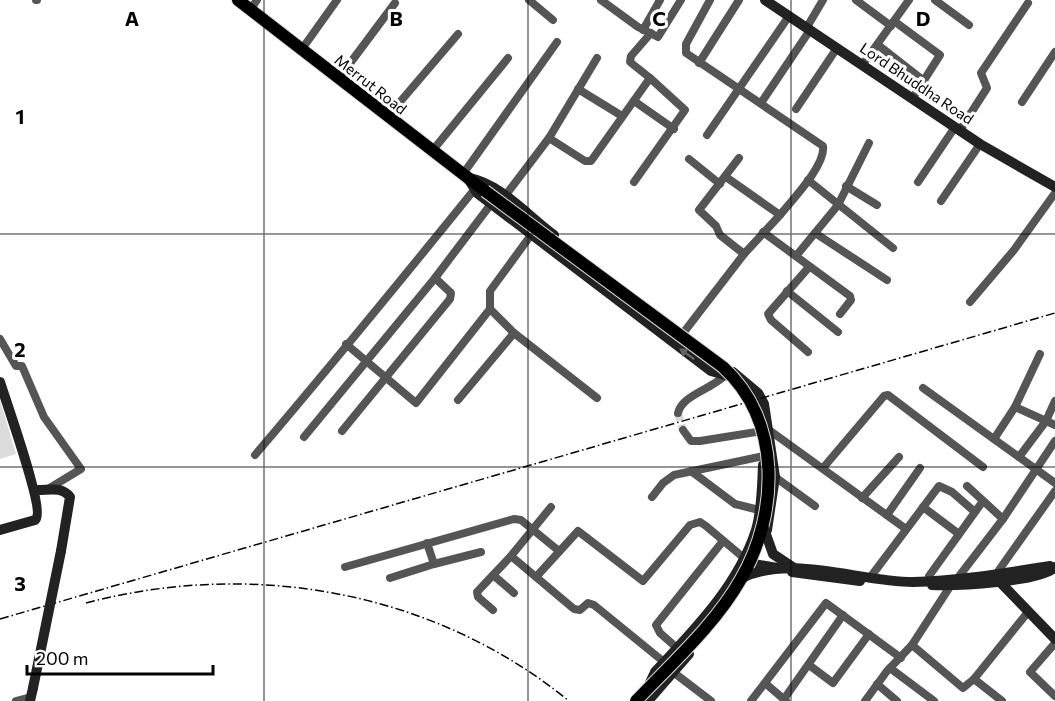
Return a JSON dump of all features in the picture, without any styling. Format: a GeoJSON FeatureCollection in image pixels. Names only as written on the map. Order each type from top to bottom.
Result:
{"type":"FeatureCollection","features":[{"type":"Feature","properties":{"kind":"main road","name":"Merrut Road"},"geometry":{"type":"LineString","coordinates":[[238,0],[254,5],[302,49],[473,183],[723,367],[740,382],[749,395],[762,428],[768,459],[764,526],[742,578],[718,613],[636,701]]}},
{"type":"Feature","properties":{"kind":"street"},"geometry":{"type":"LineString","coordinates":[[302,49],[337,0]]}},
{"type":"Feature","properties":{"kind":"street"},"geometry":{"type":"LineString","coordinates":[[529,0],[553,21]]}},
{"type":"Feature","properties":{"kind":"street"},"geometry":{"type":"LineString","coordinates":[[603,0],[647,32],[660,36],[681,0]]}},
{"type":"Feature","properties":{"kind":"street"},"geometry":{"type":"LineString","coordinates":[[634,182],[684,114],[684,106],[630,62],[647,32],[660,0]]}},
{"type":"Feature","properties":{"kind":"street"},"geometry":{"type":"LineString","coordinates":[[684,332],[744,254],[808,180],[823,153],[823,146],[699,63],[684,49],[710,0]]}},
{"type":"Feature","properties":{"kind":"street"},"geometry":{"type":"LineString","coordinates":[[699,63],[739,0]]}},
{"type":"Feature","properties":{"kind":"street","name":"Lord Bhuddha Road"},"geometry":{"type":"LineString","coordinates":[[765,0],[980,144],[1055,188]]}},
{"type":"Feature","properties":{"kind":"street"},"geometry":{"type":"LineString","coordinates":[[761,103],[823,0]]}},
{"type":"Feature","properties":{"kind":"street"},"geometry":{"type":"LineString","coordinates":[[856,0],[939,53],[939,58],[912,99]]}},
{"type":"Feature","properties":{"kind":"street"},"geometry":{"type":"LineString","coordinates":[[863,64],[909,0]]}},
{"type":"Feature","properties":{"kind":"street"},"geometry":{"type":"LineString","coordinates":[[935,0],[969,25]]}},
{"type":"Feature","properties":{"kind":"street"},"geometry":{"type":"LineString","coordinates":[[339,78],[395,3]]}},
{"type":"Feature","properties":{"kind":"street"},"geometry":{"type":"LineString","coordinates":[[918,182],[986,90],[981,73],[1028,3]]}},
{"type":"Feature","properties":{"kind":"street"},"geometry":{"type":"LineString","coordinates":[[707,135],[789,16]]}},
{"type":"Feature","properties":{"kind":"street"},"geometry":{"type":"LineString","coordinates":[[388,116],[458,34]]}},
{"type":"Feature","properties":{"kind":"street"},"geometry":{"type":"LineString","coordinates":[[255,455],[346,344],[431,246],[473,183],[557,42]]}},
{"type":"Feature","properties":{"kind":"street"},"geometry":{"type":"LineString","coordinates":[[878,45],[924,81]]}},
{"type":"Feature","properties":{"kind":"street"},"geometry":{"type":"LineString","coordinates":[[796,109],[837,48]]}},
{"type":"Feature","properties":{"kind":"street"},"geometry":{"type":"LineString","coordinates":[[1022,102],[1055,52]]}},
{"type":"Feature","properties":{"kind":"street"},"geometry":{"type":"LineString","coordinates":[[433,150],[508,58]]}},
{"type":"Feature","properties":{"kind":"street"},"geometry":{"type":"LineString","coordinates":[[505,196],[549,138],[597,58]]}},
{"type":"Feature","properties":{"kind":"street"},"geometry":{"type":"LineString","coordinates":[[549,138],[588,162],[650,78]]}},
{"type":"Feature","properties":{"kind":"street"},"geometry":{"type":"LineString","coordinates":[[578,89],[622,116]]}},
{"type":"Feature","properties":{"kind":"street"},"geometry":{"type":"LineString","coordinates":[[634,101],[674,129]]}},
{"type":"Feature","properties":{"kind":"street"},"geometry":{"type":"LineString","coordinates":[[796,256],[837,205],[869,143]]}},
{"type":"Feature","properties":{"kind":"street"},"geometry":{"type":"LineString","coordinates":[[941,201],[980,144]]}},
{"type":"Feature","properties":{"kind":"street"},"geometry":{"type":"LineString","coordinates":[[739,158],[700,212],[716,226],[720,235],[744,254]]}},
{"type":"Feature","properties":{"kind":"street"},"geometry":{"type":"LineString","coordinates":[[689,159],[720,184]]}},
{"type":"Feature","properties":{"kind":"street"},"geometry":{"type":"LineString","coordinates":[[726,177],[780,215]]}},
{"type":"Feature","properties":{"kind":"street"},"geometry":{"type":"LineString","coordinates":[[473,183],[481,180],[505,196],[684,332],[762,398],[774,456],[775,477],[772,508],[747,561],[733,601],[647,701]]}},
{"type":"Feature","properties":{"kind":"street"},"geometry":{"type":"LineString","coordinates":[[808,180],[893,248]]}},
{"type":"Feature","properties":{"kind":"street"},"geometry":{"type":"LineString","coordinates":[[473,183],[491,204],[711,371],[739,378]]}},
{"type":"Feature","properties":{"kind":"street"},"geometry":{"type":"LineString","coordinates":[[846,186],[877,205]]}},
{"type":"Feature","properties":{"kind":"street"},"geometry":{"type":"LineString","coordinates":[[970,302],[1014,250],[1055,192]]}},
{"type":"Feature","properties":{"kind":"street"},"geometry":{"type":"LineString","coordinates":[[304,437],[435,278],[491,204]]}},
{"type":"Feature","properties":{"kind":"street"},"geometry":{"type":"LineString","coordinates":[[763,232],[852,298],[840,314]]}},
{"type":"Feature","properties":{"kind":"street"},"geometry":{"type":"LineString","coordinates":[[815,233],[887,280]]}},
{"type":"Feature","properties":{"kind":"street"},"geometry":{"type":"LineString","coordinates":[[346,344],[413,402],[418,401],[440,369],[490,309],[490,291],[531,235]]}},
{"type":"Feature","properties":{"kind":"street"},"geometry":{"type":"LineString","coordinates":[[808,352],[769,317],[770,310],[809,267]]}},
{"type":"Feature","properties":{"kind":"street"},"geometry":{"type":"LineString","coordinates":[[342,431],[450,299],[451,293],[435,278]]}},
{"type":"Feature","properties":{"kind":"street"},"geometry":{"type":"LineString","coordinates":[[787,291],[838,332]]}},
{"type":"Feature","properties":{"kind":"street"},"geometry":{"type":"LineString","coordinates":[[490,309],[514,333],[597,398]]}},
{"type":"Feature","properties":{"kind":"street"},"geometry":{"type":"LineString","coordinates":[[458,400],[514,333]]}},
{"type":"Feature","properties":{"kind":"street"},"geometry":{"type":"LineString","coordinates":[[0,339],[15,365],[22,366],[44,417],[81,470],[48,489]]}},
{"type":"Feature","properties":{"kind":"street"},"geometry":{"type":"LineString","coordinates":[[993,439],[1015,408],[1040,354]]}},
{"type":"Feature","properties":{"kind":"street"},"geometry":{"type":"LineString","coordinates":[[678,413],[681,404],[711,387],[724,376]]}},
{"type":"Feature","properties":{"kind":"street"},"geometry":{"type":"LineString","coordinates":[[0,382],[35,490],[38,518],[0,530]]}},
{"type":"Feature","properties":{"kind":"street"},"geometry":{"type":"LineString","coordinates":[[923,388],[1055,483]]}},
{"type":"Feature","properties":{"kind":"street"},"geometry":{"type":"LineString","coordinates":[[823,468],[873,406],[888,395],[983,467]]}},
{"type":"Feature","properties":{"kind":"street"},"geometry":{"type":"LineString","coordinates":[[1019,457],[1046,421],[1055,400]]}},
{"type":"Feature","properties":{"kind":"street"},"geometry":{"type":"LineString","coordinates":[[1015,408],[1055,425]]}},
{"type":"Feature","properties":{"kind":"street"},"geometry":{"type":"LineString","coordinates":[[683,430],[691,441],[768,434],[823,468],[906,529]]}},
{"type":"Feature","properties":{"kind":"street"},"geometry":{"type":"LineString","coordinates":[[755,546],[768,434]]}},
{"type":"Feature","properties":{"kind":"street"},"geometry":{"type":"LineString","coordinates":[[960,575],[1003,519],[1055,441]]}},
{"type":"Feature","properties":{"kind":"street"},"geometry":{"type":"LineString","coordinates":[[652,497],[669,478],[691,471],[764,456]]}},
{"type":"Feature","properties":{"kind":"street"},"geometry":{"type":"LineString","coordinates":[[862,498],[899,457]]}},
{"type":"Feature","properties":{"kind":"street"},"geometry":{"type":"LineString","coordinates":[[887,515],[920,468]]}},
{"type":"Feature","properties":{"kind":"street"},"geometry":{"type":"LineString","coordinates":[[691,471],[735,504],[759,510]]}},
{"type":"Feature","properties":{"kind":"street"},"geometry":{"type":"LineString","coordinates":[[775,477],[816,506]]}},
{"type":"Feature","properties":{"kind":"street"},"geometry":{"type":"LineString","coordinates":[[872,575],[941,486],[975,512]]}},
{"type":"Feature","properties":{"kind":"street"},"geometry":{"type":"LineString","coordinates":[[967,486],[1003,519]]}},
{"type":"Feature","properties":{"kind":"street"},"geometry":{"type":"LineString","coordinates":[[16,701],[31,696],[70,497],[64,491],[35,490]]}},
{"type":"Feature","properties":{"kind":"street"},"geometry":{"type":"LineString","coordinates":[[999,570],[1055,491]]}},
{"type":"Feature","properties":{"kind":"street"},"geometry":{"type":"LineString","coordinates":[[929,576],[983,501]]}},
{"type":"Feature","properties":{"kind":"street"},"geometry":{"type":"LineString","coordinates":[[493,610],[477,595],[552,507]]}},
{"type":"Feature","properties":{"kind":"street"},"geometry":{"type":"LineString","coordinates":[[923,507],[958,534]]}},
{"type":"Feature","properties":{"kind":"street"},"geometry":{"type":"LineString","coordinates":[[345,567],[514,519],[521,520],[559,551]]}},
{"type":"Feature","properties":{"kind":"street"},"geometry":{"type":"LineString","coordinates":[[536,578],[574,532],[581,532],[643,580],[690,525],[700,522],[747,561],[811,575],[875,583],[951,585],[1000,582],[1043,574],[1054,566]]}},
{"type":"Feature","properties":{"kind":"street"},"geometry":{"type":"LineString","coordinates":[[764,526],[773,554],[794,568]]}},
{"type":"Feature","properties":{"kind":"street"},"geometry":{"type":"LineString","coordinates":[[677,648],[660,633],[656,625],[723,541]]}},
{"type":"Feature","properties":{"kind":"street"},"geometry":{"type":"LineString","coordinates":[[428,543],[434,564]]}},
{"type":"Feature","properties":{"kind":"street"},"geometry":{"type":"LineString","coordinates":[[755,546],[799,566],[872,575],[960,575],[1037,563],[1054,566]]}},
{"type":"Feature","properties":{"kind":"street"},"geometry":{"type":"LineString","coordinates":[[390,578],[482,552]]}},
{"type":"Feature","properties":{"kind":"street"},"geometry":{"type":"LineString","coordinates":[[511,556],[574,609],[580,610],[588,603],[594,605],[664,662]]}},
{"type":"Feature","properties":{"kind":"street"},"geometry":{"type":"LineString","coordinates":[[647,701],[651,678],[747,561]]}},
{"type":"Feature","properties":{"kind":"street"},"geometry":{"type":"LineString","coordinates":[[742,578],[773,569],[794,568],[862,579],[911,582],[1054,566]]}},
{"type":"Feature","properties":{"kind":"street"},"geometry":{"type":"LineString","coordinates":[[493,575],[514,593]]}},
{"type":"Feature","properties":{"kind":"street"},"geometry":{"type":"LineString","coordinates":[[1000,582],[1055,641],[1030,673],[1055,699]]}},
{"type":"Feature","properties":{"kind":"street"},"geometry":{"type":"LineString","coordinates":[[865,701],[890,668],[912,645],[951,585]]}},
{"type":"Feature","properties":{"kind":"street"},"geometry":{"type":"LineString","coordinates":[[751,701],[828,603],[901,658]]}},
{"type":"Feature","properties":{"kind":"street"},"geometry":{"type":"LineString","coordinates":[[912,645],[963,688],[974,680],[1028,612]]}},
{"type":"Feature","properties":{"kind":"street"},"geometry":{"type":"LineString","coordinates":[[765,683],[785,700],[843,615]]}},
{"type":"Feature","properties":{"kind":"street"},"geometry":{"type":"LineString","coordinates":[[809,665],[833,683],[869,634]]}},
{"type":"Feature","properties":{"kind":"street"},"geometry":{"type":"LineString","coordinates":[[890,668],[934,701]]}},
{"type":"Feature","properties":{"kind":"street"},"geometry":{"type":"LineString","coordinates":[[673,672],[711,701]]}},
{"type":"Feature","properties":{"kind":"street"},"geometry":{"type":"LineString","coordinates":[[974,680],[1002,701]]}},
{"type":"Feature","properties":{"kind":"street"},"geometry":{"type":"LineString","coordinates":[[878,684],[897,701]]}},
{"type":"Feature","properties":{"kind":"shaded area"},"geometry":{"type":"Polygon","coordinates":[[[0,400],[16,454],[0,459],[0,400]]]}},
{"type":"Feature","properties":{"kind":"tunnel"},"geometry":{"type":"LineString","coordinates":[[678,413],[683,430]]}},
{"type":"Feature","properties":{"kind":"railway"},"geometry":{"type":"LineString","coordinates":[[0,619],[1055,313]]}},
{"type":"Feature","properties":{"kind":"railway"},"geometry":{"type":"LineString","coordinates":[[86,603],[149,590],[213,584],[277,586],[340,594],[401,610],[460,633],[516,663],[569,701]]}}]}
